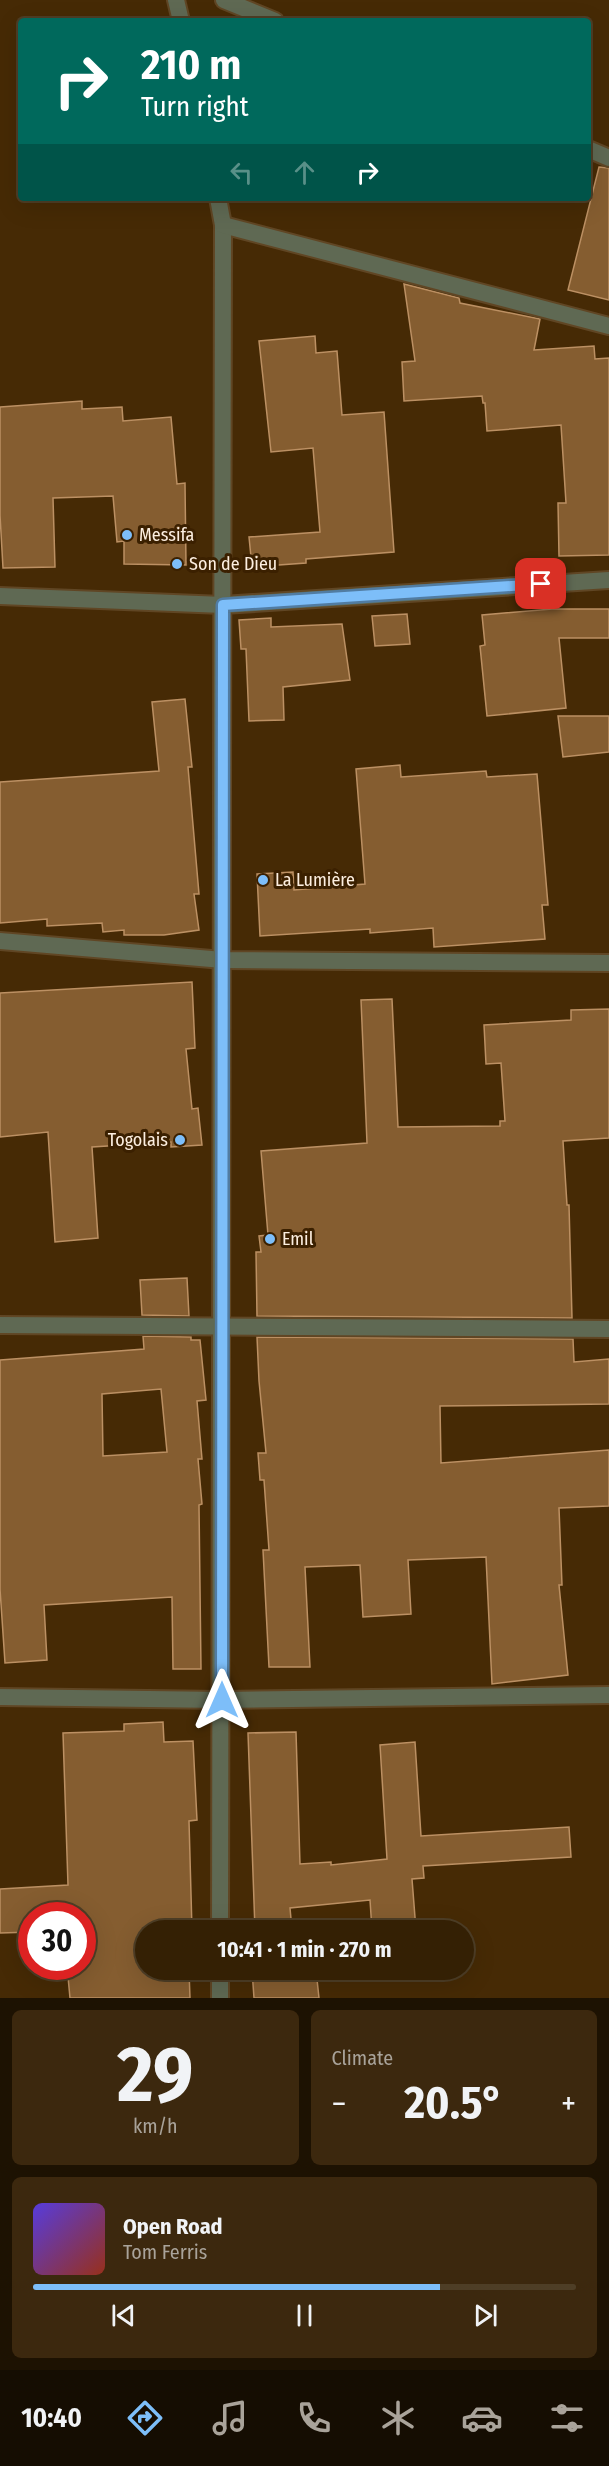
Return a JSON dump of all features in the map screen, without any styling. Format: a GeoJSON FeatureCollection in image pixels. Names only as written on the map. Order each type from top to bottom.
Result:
{"type":"FeatureCollection","features":[{"type":"Feature","properties":{"kind":"street"},"geometry":{"type":"LineString","coordinates":[[176,0],[180,18]]}},
{"type":"Feature","properties":{"kind":"street"},"geometry":{"type":"LineString","coordinates":[[224,0],[268,18]]}},
{"type":"Feature","properties":{"kind":"street"},"geometry":{"type":"LineString","coordinates":[[591,151],[609,158]]}},
{"type":"Feature","properties":{"kind":"street"},"geometry":{"type":"LineString","coordinates":[[219,201],[223,225],[220,1920]]}},
{"type":"Feature","properties":{"kind":"street"},"geometry":{"type":"LineString","coordinates":[[223,225],[609,326]]}},
{"type":"Feature","properties":{"kind":"street"},"geometry":{"type":"LineString","coordinates":[[0,596],[223,605],[609,580]]}},
{"type":"Feature","properties":{"kind":"street"},"geometry":{"type":"LineString","coordinates":[[0,941],[223,960],[609,963]]}},
{"type":"Feature","properties":{"kind":"street"},"geometry":{"type":"LineString","coordinates":[[0,1325],[609,1329]]}},
{"type":"Feature","properties":{"kind":"street"},"geometry":{"type":"LineString","coordinates":[[0,1697],[222,1700],[609,1695]]}},
{"type":"Feature","properties":{"kind":"street"},"geometry":{"type":"LineString","coordinates":[[220,1980],[220,1998]]}},
{"type":"Feature","properties":{"kind":"building"},"geometry":{"type":"Polygon","coordinates":[[[599,167],[609,168],[609,300],[568,290],[599,167]]]}},
{"type":"Feature","properties":{"kind":"building"},"geometry":{"type":"Polygon","coordinates":[[[404,284],[459,298],[460,303],[540,319],[534,350],[594,346],[595,359],[609,358],[609,555],[559,556],[558,503],[566,503],[561,425],[487,431],[485,403],[483,403],[482,396],[404,401],[402,362],[415,361],[404,284]]]}},
{"type":"Feature","properties":{"kind":"building"},"geometry":{"type":"Polygon","coordinates":[[[315,336],[316,353],[337,351],[342,415],[384,412],[394,552],[306,559],[306,563],[252,567],[249,537],[320,532],[313,448],[271,452],[259,341],[315,336]]]}},
{"type":"Feature","properties":{"kind":"building"},"geometry":{"type":"Polygon","coordinates":[[[82,401],[82,409],[122,407],[123,421],[171,417],[177,484],[185,483],[186,565],[124,564],[124,541],[117,542],[113,496],[53,498],[55,567],[3,568],[0,515],[0,407],[82,401]]]}},
{"type":"Feature","properties":{"kind":"building"},"geometry":{"type":"Polygon","coordinates":[[[552,609],[609,609],[609,638],[559,638],[566,708],[487,716],[480,646],[485,645],[482,615],[552,609]]]}},
{"type":"Feature","properties":{"kind":"building"},"geometry":{"type":"Polygon","coordinates":[[[407,614],[410,644],[375,646],[372,616],[407,614]]]}},
{"type":"Feature","properties":{"kind":"building"},"geometry":{"type":"Polygon","coordinates":[[[271,618],[271,627],[342,624],[350,680],[283,687],[284,720],[249,721],[246,649],[241,649],[239,620],[271,618]]]}},
{"type":"Feature","properties":{"kind":"building"},"geometry":{"type":"Polygon","coordinates":[[[185,699],[192,767],[188,767],[199,894],[194,894],[199,930],[164,935],[124,935],[124,930],[103,932],[102,923],[47,926],[47,919],[0,923],[0,782],[159,771],[152,702],[185,699]]]}},
{"type":"Feature","properties":{"kind":"building"},"geometry":{"type":"Polygon","coordinates":[[[558,716],[609,716],[609,752],[563,757],[558,716]]]}},
{"type":"Feature","properties":{"kind":"building"},"geometry":{"type":"Polygon","coordinates":[[[400,765],[401,777],[486,771],[487,777],[537,774],[548,905],[542,905],[545,939],[434,947],[433,928],[370,933],[370,929],[260,936],[257,874],[293,872],[294,890],[365,884],[356,769],[400,765]]]}},
{"type":"Feature","properties":{"kind":"building"},"geometry":{"type":"Polygon","coordinates":[[[192,982],[195,1048],[186,1049],[192,1109],[198,1108],[202,1145],[171,1147],[171,1142],[92,1147],[98,1238],[55,1242],[48,1132],[0,1137],[0,993],[192,982]]]}},
{"type":"Feature","properties":{"kind":"building"},"geometry":{"type":"Polygon","coordinates":[[[392,999],[398,1127],[500,1126],[500,1121],[505,1121],[501,1063],[486,1064],[484,1025],[571,1020],[571,1010],[609,1009],[609,1138],[563,1141],[567,1205],[569,1205],[572,1318],[257,1316],[256,1252],[261,1252],[259,1236],[268,1235],[261,1151],[367,1143],[361,1000],[392,999]]]}},
{"type":"Feature","properties":{"kind":"building"},"geometry":{"type":"Polygon","coordinates":[[[187,1278],[189,1316],[142,1315],[140,1280],[187,1278]]]}},
{"type":"Feature","properties":{"kind":"building"},"geometry":{"type":"Polygon","coordinates":[[[143,1336],[191,1337],[191,1340],[200,1340],[206,1400],[197,1401],[202,1459],[198,1459],[202,1504],[199,1505],[201,1669],[173,1669],[172,1597],[44,1605],[47,1660],[5,1663],[0,1589],[0,1360],[144,1349],[143,1336]],[[161,1389],[102,1394],[103,1456],[167,1452],[161,1389]]]}},
{"type":"Feature","properties":{"kind":"building"},"geometry":{"type":"Polygon","coordinates":[[[257,1337],[573,1339],[574,1362],[609,1359],[609,1404],[440,1406],[441,1463],[609,1450],[609,1506],[559,1508],[562,1585],[559,1585],[568,1675],[492,1684],[486,1557],[408,1560],[411,1614],[363,1617],[360,1565],[305,1567],[310,1667],[269,1667],[263,1550],[269,1550],[264,1480],[260,1480],[258,1453],[266,1453],[257,1337]]]}},
{"type":"Feature","properties":{"kind":"building"},"geometry":{"type":"Polygon","coordinates":[[[163,1722],[164,1742],[193,1741],[197,1820],[189,1821],[192,1920],[135,1920],[135,1980],[189,1980],[190,1998],[70,1998],[68,1980],[96,1980],[96,1902],[18,1902],[18,1932],[0,1933],[0,1889],[68,1885],[63,1733],[124,1731],[124,1724],[163,1722]]]}},
{"type":"Feature","properties":{"kind":"building"},"geometry":{"type":"Polygon","coordinates":[[[296,1732],[300,1864],[331,1862],[331,1865],[387,1859],[380,1745],[415,1742],[421,1836],[569,1827],[571,1857],[423,1866],[424,1878],[412,1879],[415,1920],[371,1920],[370,1900],[290,1908],[291,1920],[255,1920],[248,1733],[296,1732]]]}},
{"type":"Feature","properties":{"kind":"building"},"geometry":{"type":"Polygon","coordinates":[[[253,1980],[317,1980],[319,1998],[254,1998],[253,1980]]]}},
{"type":"Feature","properties":{"kind":"place","name":"Messifa"},"geometry":{"type":"Point","coordinates":[127,535]}},
{"type":"Feature","properties":{"kind":"place","name":"Son de Dieu"},"geometry":{"type":"Point","coordinates":[177,564]}},
{"type":"Feature","properties":{"kind":"place","name":"La Lumière"},"geometry":{"type":"Point","coordinates":[263,880]}},
{"type":"Feature","properties":{"kind":"place","name":"Togolais"},"geometry":{"type":"Point","coordinates":[180,1140]}},
{"type":"Feature","properties":{"kind":"place","name":"Emil"},"geometry":{"type":"Point","coordinates":[270,1239]}},
{"type":"Feature","properties":{"kind":"route"},"geometry":{"type":"LineString","coordinates":[[222,1700],[223,605],[541,584]]}}]}
